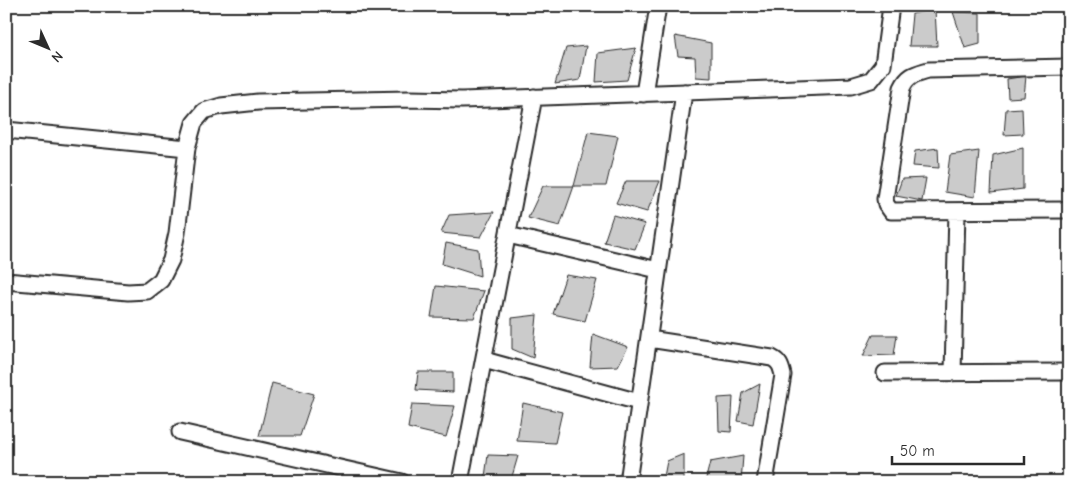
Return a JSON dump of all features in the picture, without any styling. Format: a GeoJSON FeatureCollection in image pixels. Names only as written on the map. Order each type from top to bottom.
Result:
{"type":"FeatureCollection","features":[{"type":"Feature","properties":{"kind":"street"},"geometry":{"type":"LineString","coordinates":[[644,94],[658,6]]}},
{"type":"Feature","properties":{"kind":"street"},"geometry":{"type":"LineString","coordinates":[[6,282],[128,292],[147,291],[160,280],[171,260],[177,234],[187,148],[194,123],[204,111],[221,106],[258,102],[410,99],[462,100],[851,86],[872,80],[882,65],[891,6]]}},
{"type":"Feature","properties":{"kind":"street"},"geometry":{"type":"LineString","coordinates":[[1069,68],[928,70],[917,73],[905,80],[902,88],[885,199],[891,211],[1069,210]]}},
{"type":"Feature","properties":{"kind":"street"},"geometry":{"type":"LineString","coordinates":[[628,482],[684,92]]}},
{"type":"Feature","properties":{"kind":"street"},"geometry":{"type":"LineString","coordinates":[[460,482],[534,97]]}},
{"type":"Feature","properties":{"kind":"street"},"geometry":{"type":"LineString","coordinates":[[6,130],[187,148]]}},
{"type":"Feature","properties":{"kind":"street"},"geometry":{"type":"LineString","coordinates":[[953,373],[957,211]]}},
{"type":"Feature","properties":{"kind":"street"},"geometry":{"type":"LineString","coordinates":[[508,235],[658,270]]}},
{"type":"Feature","properties":{"kind":"street"},"geometry":{"type":"LineString","coordinates":[[648,339],[772,358],[777,361],[781,366],[783,375],[765,482]]}},
{"type":"Feature","properties":{"kind":"street"},"geometry":{"type":"LineString","coordinates":[[484,360],[640,402]]}},
{"type":"Feature","properties":{"kind":"street"},"geometry":{"type":"LineString","coordinates":[[885,374],[1069,372]]}},
{"type":"Feature","properties":{"kind":"street"},"geometry":{"type":"LineString","coordinates":[[180,432],[402,482]]}},
{"type":"Feature","properties":{"kind":"building"},"geometry":{"type":"Polygon","coordinates":[[[935,9],[937,46],[909,46],[912,14],[935,9]]]}},
{"type":"Feature","properties":{"kind":"building"},"geometry":{"type":"Polygon","coordinates":[[[953,12],[980,13],[980,44],[965,48],[953,12]]]}},
{"type":"Feature","properties":{"kind":"building"},"geometry":{"type":"Polygon","coordinates":[[[675,36],[711,43],[711,78],[696,77],[695,57],[678,56],[675,36]]]}},
{"type":"Feature","properties":{"kind":"building"},"geometry":{"type":"Polygon","coordinates":[[[586,46],[580,80],[555,84],[566,48],[586,46]]]}},
{"type":"Feature","properties":{"kind":"building"},"geometry":{"type":"Polygon","coordinates":[[[636,48],[627,80],[596,82],[598,53],[636,48]]]}},
{"type":"Feature","properties":{"kind":"building"},"geometry":{"type":"Polygon","coordinates":[[[1026,76],[1024,97],[1008,98],[1007,79],[1026,76]]]}},
{"type":"Feature","properties":{"kind":"building"},"geometry":{"type":"Polygon","coordinates":[[[1022,108],[1023,134],[1004,135],[1006,109],[1022,108]]]}},
{"type":"Feature","properties":{"kind":"building"},"geometry":{"type":"Polygon","coordinates":[[[588,132],[618,136],[606,186],[574,186],[588,132]]]}},
{"type":"Feature","properties":{"kind":"building"},"geometry":{"type":"Polygon","coordinates":[[[938,148],[939,168],[913,166],[915,151],[938,148]]]}},
{"type":"Feature","properties":{"kind":"building"},"geometry":{"type":"Polygon","coordinates":[[[1023,148],[1023,189],[991,193],[993,155],[1023,148]]]}},
{"type":"Feature","properties":{"kind":"building"},"geometry":{"type":"Polygon","coordinates":[[[979,151],[975,197],[945,192],[950,155],[979,151]]]}},
{"type":"Feature","properties":{"kind":"building"},"geometry":{"type":"Polygon","coordinates":[[[926,178],[922,201],[896,196],[902,179],[926,178]]]}},
{"type":"Feature","properties":{"kind":"building"},"geometry":{"type":"Polygon","coordinates":[[[626,181],[660,181],[647,212],[616,203],[626,181]]]}},
{"type":"Feature","properties":{"kind":"building"},"geometry":{"type":"Polygon","coordinates":[[[543,186],[574,186],[560,226],[528,218],[543,186]]]}},
{"type":"Feature","properties":{"kind":"building"},"geometry":{"type":"Polygon","coordinates":[[[494,212],[481,237],[441,233],[449,215],[494,212]]]}},
{"type":"Feature","properties":{"kind":"building"},"geometry":{"type":"Polygon","coordinates":[[[613,215],[645,224],[635,249],[604,242],[613,215]]]}},
{"type":"Feature","properties":{"kind":"building"},"geometry":{"type":"Polygon","coordinates":[[[446,243],[478,249],[480,276],[442,264],[446,243]]]}},
{"type":"Feature","properties":{"kind":"building"},"geometry":{"type":"Polygon","coordinates":[[[566,275],[597,280],[585,321],[553,314],[566,275]]]}},
{"type":"Feature","properties":{"kind":"building"},"geometry":{"type":"Polygon","coordinates":[[[436,286],[484,291],[474,318],[431,317],[436,286]]]}},
{"type":"Feature","properties":{"kind":"building"},"geometry":{"type":"Polygon","coordinates":[[[537,315],[533,358],[512,349],[512,318],[537,315]]]}},
{"type":"Feature","properties":{"kind":"building"},"geometry":{"type":"Polygon","coordinates":[[[593,334],[628,347],[618,366],[590,367],[593,334]]]}},
{"type":"Feature","properties":{"kind":"building"},"geometry":{"type":"Polygon","coordinates":[[[873,335],[897,335],[894,355],[863,356],[873,335]]]}},
{"type":"Feature","properties":{"kind":"building"},"geometry":{"type":"Polygon","coordinates":[[[418,372],[453,372],[453,392],[416,390],[418,372]]]}},
{"type":"Feature","properties":{"kind":"building"},"geometry":{"type":"Polygon","coordinates":[[[272,383],[314,394],[300,436],[259,436],[272,383]]]}},
{"type":"Feature","properties":{"kind":"building"},"geometry":{"type":"Polygon","coordinates":[[[760,384],[753,424],[738,421],[743,393],[760,384]]]}},
{"type":"Feature","properties":{"kind":"building"},"geometry":{"type":"Polygon","coordinates":[[[733,397],[731,432],[719,431],[718,398],[733,397]]]}},
{"type":"Feature","properties":{"kind":"building"},"geometry":{"type":"Polygon","coordinates":[[[523,403],[562,412],[555,443],[517,441],[523,403]]]}},
{"type":"Feature","properties":{"kind":"building"},"geometry":{"type":"Polygon","coordinates":[[[412,404],[455,406],[446,437],[408,428],[412,404]]]}},
{"type":"Feature","properties":{"kind":"building"},"geometry":{"type":"Polygon","coordinates":[[[684,454],[684,482],[663,482],[667,461],[684,454]]]}},
{"type":"Feature","properties":{"kind":"building"},"geometry":{"type":"Polygon","coordinates":[[[488,455],[518,456],[511,480],[485,477],[488,455]]]}},
{"type":"Feature","properties":{"kind":"building"},"geometry":{"type":"Polygon","coordinates":[[[743,456],[741,482],[705,482],[710,462],[743,456]]]}}]}
